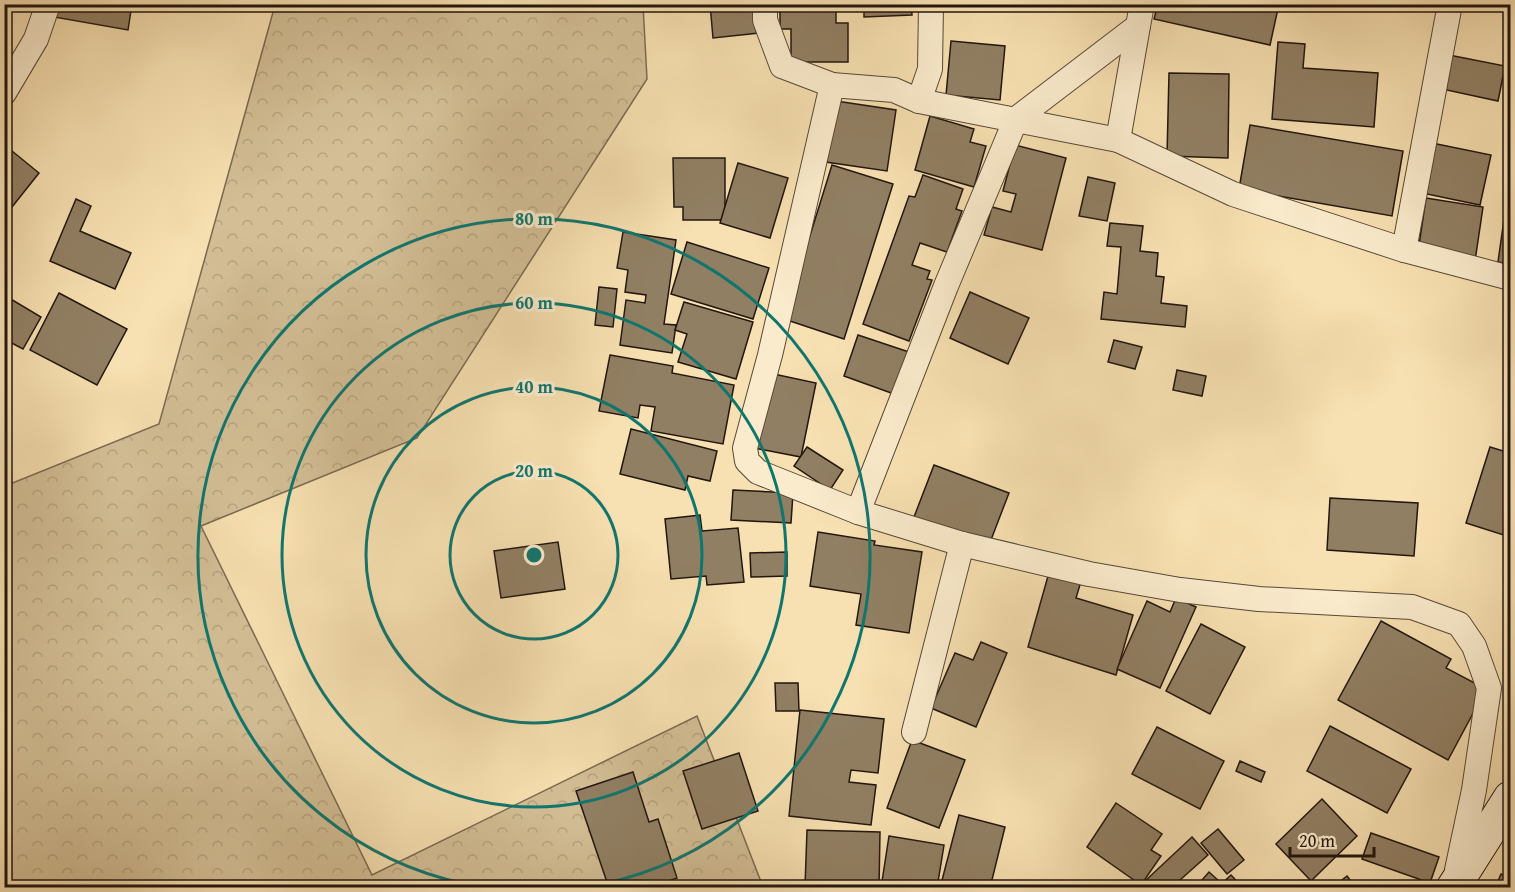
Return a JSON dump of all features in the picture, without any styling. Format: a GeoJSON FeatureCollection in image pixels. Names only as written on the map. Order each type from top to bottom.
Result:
{"type":"FeatureCollection","features":[{"type":"Feature","properties":{"kind":"street"},"geometry":{"type":"LineString","coordinates":[[4,93],[36,39],[48,4]]}},
{"type":"Feature","properties":{"kind":"street"},"geometry":{"type":"LineString","coordinates":[[765,4],[765,20],[782,66],[832,85],[894,90],[919,101],[1118,140],[1233,194],[1404,250],[1510,278]]}},
{"type":"Feature","properties":{"kind":"street"},"geometry":{"type":"LineString","coordinates":[[919,101],[930,69],[931,4]]}},
{"type":"Feature","properties":{"kind":"street"},"geometry":{"type":"LineString","coordinates":[[1404,250],[1450,4]]}},
{"type":"Feature","properties":{"kind":"street"},"geometry":{"type":"LineString","coordinates":[[858,512],[946,286],[1016,119],[1140,15]]}},
{"type":"Feature","properties":{"kind":"street"},"geometry":{"type":"LineString","coordinates":[[1118,140],[1140,15]]}},
{"type":"Feature","properties":{"kind":"street"},"geometry":{"type":"LineString","coordinates":[[832,85],[770,355],[745,448],[747,461],[758,472],[858,512],[962,544],[1089,574],[1180,590],[1259,599],[1412,607],[1460,624],[1474,646],[1489,688],[1472,801],[1453,887]]}},
{"type":"Feature","properties":{"kind":"street"},"geometry":{"type":"LineString","coordinates":[[914,732],[962,544]]}},
{"type":"Feature","properties":{"kind":"street"},"geometry":{"type":"LineString","coordinates":[[1453,887],[1510,798]]}},
{"type":"Feature","properties":{"kind":"green space"},"geometry":{"type":"Polygon","coordinates":[[[275,5],[643,5],[647,79],[417,438],[201,526],[372,875],[697,716],[763,887],[5,888],[5,486],[159,424],[275,5]]]}},
{"type":"Feature","properties":{"kind":"building"},"geometry":{"type":"Polygon","coordinates":[[[56,4],[132,4],[128,30],[54,17],[56,4]]]}},
{"type":"Feature","properties":{"kind":"building"},"geometry":{"type":"Polygon","coordinates":[[[710,4],[755,4],[759,33],[713,38],[710,4]]]}},
{"type":"Feature","properties":{"kind":"building"},"geometry":{"type":"Polygon","coordinates":[[[780,4],[836,4],[836,23],[848,23],[848,62],[791,62],[791,29],[780,29],[780,4]]]}},
{"type":"Feature","properties":{"kind":"building"},"geometry":{"type":"Polygon","coordinates":[[[864,4],[911,4],[912,15],[864,17],[864,4]]]}},
{"type":"Feature","properties":{"kind":"building"},"geometry":{"type":"Polygon","coordinates":[[[1158,4],[1279,4],[1270,45],[1154,19],[1158,4]]]}},
{"type":"Feature","properties":{"kind":"building"},"geometry":{"type":"Polygon","coordinates":[[[951,41],[1005,46],[1000,100],[946,95],[951,41]]]}},
{"type":"Feature","properties":{"kind":"building"},"geometry":{"type":"Polygon","coordinates":[[[1278,42],[1305,44],[1303,68],[1378,73],[1374,127],[1272,119],[1278,42]]]}},
{"type":"Feature","properties":{"kind":"building"},"geometry":{"type":"Polygon","coordinates":[[[1449,55],[1505,66],[1498,101],[1442,89],[1449,55]]]}},
{"type":"Feature","properties":{"kind":"building"},"geometry":{"type":"Polygon","coordinates":[[[1169,73],[1229,74],[1228,158],[1167,156],[1169,73]]]}},
{"type":"Feature","properties":{"kind":"building"},"geometry":{"type":"Polygon","coordinates":[[[836,101],[896,110],[887,171],[826,162],[836,101]]]}},
{"type":"Feature","properties":{"kind":"building"},"geometry":{"type":"Polygon","coordinates":[[[930,116],[974,129],[970,142],[986,146],[974,187],[915,170],[930,116]]]}},
{"type":"Feature","properties":{"kind":"building"},"geometry":{"type":"Polygon","coordinates":[[[1250,125],[1403,151],[1392,216],[1239,189],[1250,125]]]}},
{"type":"Feature","properties":{"kind":"building"},"geometry":{"type":"Polygon","coordinates":[[[1432,143],[1491,155],[1480,205],[1422,193],[1432,143]]]}},
{"type":"Feature","properties":{"kind":"building"},"geometry":{"type":"Polygon","coordinates":[[[1015,145],[1066,158],[1042,250],[984,235],[992,207],[1011,212],[1016,194],[1003,191],[1015,145]]]}},
{"type":"Feature","properties":{"kind":"building"},"geometry":{"type":"Polygon","coordinates":[[[12,151],[39,173],[4,217],[4,161],[12,151]]]}},
{"type":"Feature","properties":{"kind":"building"},"geometry":{"type":"Polygon","coordinates":[[[673,158],[725,158],[725,220],[683,220],[683,207],[674,207],[673,158]]]}},
{"type":"Feature","properties":{"kind":"building"},"geometry":{"type":"Polygon","coordinates":[[[738,163],[788,178],[770,238],[720,223],[738,163]]]}},
{"type":"Feature","properties":{"kind":"building"},"geometry":{"type":"Polygon","coordinates":[[[832,165],[893,184],[844,339],[784,319],[832,165]]]}},
{"type":"Feature","properties":{"kind":"building"},"geometry":{"type":"Polygon","coordinates":[[[923,175],[963,189],[956,209],[962,211],[947,252],[920,243],[912,265],[930,271],[927,279],[932,280],[909,341],[863,324],[909,196],[915,197],[923,175]]]}},
{"type":"Feature","properties":{"kind":"building"},"geometry":{"type":"Polygon","coordinates":[[[1088,177],[1115,183],[1107,221],[1079,216],[1088,177]]]}},
{"type":"Feature","properties":{"kind":"building"},"geometry":{"type":"Polygon","coordinates":[[[1426,198],[1483,207],[1475,261],[1418,252],[1426,198]]]}},
{"type":"Feature","properties":{"kind":"building"},"geometry":{"type":"Polygon","coordinates":[[[76,199],[91,206],[80,231],[131,253],[115,289],[50,261],[76,199]]]}},
{"type":"Feature","properties":{"kind":"building"},"geometry":{"type":"Polygon","coordinates":[[[1506,205],[1510,206],[1510,264],[1498,262],[1506,205]]]}},
{"type":"Feature","properties":{"kind":"building"},"geometry":{"type":"Polygon","coordinates":[[[1110,223],[1143,226],[1140,251],[1158,253],[1156,276],[1164,277],[1161,303],[1187,306],[1185,327],[1101,319],[1104,292],[1117,294],[1121,247],[1107,246],[1110,223]]]}},
{"type":"Feature","properties":{"kind":"building"},"geometry":{"type":"Polygon","coordinates":[[[623,232],[676,240],[664,324],[676,325],[672,353],[620,345],[626,300],[645,303],[646,295],[625,292],[628,270],[617,268],[623,232]]]}},
{"type":"Feature","properties":{"kind":"building"},"geometry":{"type":"Polygon","coordinates":[[[687,242],[769,268],[753,319],[671,294],[687,242]]]}},
{"type":"Feature","properties":{"kind":"building"},"geometry":{"type":"Polygon","coordinates":[[[599,287],[617,289],[613,327],[595,325],[599,287]]]}},
{"type":"Feature","properties":{"kind":"building"},"geometry":{"type":"Polygon","coordinates":[[[970,292],[1029,318],[1008,364],[950,338],[970,292]]]}},
{"type":"Feature","properties":{"kind":"building"},"geometry":{"type":"Polygon","coordinates":[[[59,293],[127,329],[97,385],[30,350],[59,293]]]}},
{"type":"Feature","properties":{"kind":"building"},"geometry":{"type":"Polygon","coordinates":[[[4,295],[41,317],[23,349],[4,339],[4,295]]]}},
{"type":"Feature","properties":{"kind":"building"},"geometry":{"type":"Polygon","coordinates":[[[684,302],[753,322],[736,379],[678,362],[687,334],[675,330],[684,302]]]}},
{"type":"Feature","properties":{"kind":"building"},"geometry":{"type":"Polygon","coordinates":[[[858,335],[909,352],[894,394],[844,376],[858,335]]]}},
{"type":"Feature","properties":{"kind":"building"},"geometry":{"type":"Polygon","coordinates":[[[1114,340],[1142,347],[1135,369],[1108,362],[1114,340]]]}},
{"type":"Feature","properties":{"kind":"building"},"geometry":{"type":"Polygon","coordinates":[[[610,355],[673,366],[672,373],[734,385],[723,444],[651,431],[655,407],[640,405],[638,418],[599,411],[610,355]]]}},
{"type":"Feature","properties":{"kind":"building"},"geometry":{"type":"Polygon","coordinates":[[[1177,370],[1206,376],[1202,396],[1173,390],[1177,370]]]}},
{"type":"Feature","properties":{"kind":"building"},"geometry":{"type":"Polygon","coordinates":[[[769,373],[816,383],[801,457],[754,448],[769,373]]]}},
{"type":"Feature","properties":{"kind":"building"},"geometry":{"type":"Polygon","coordinates":[[[631,429],[717,451],[710,481],[688,476],[685,490],[620,474],[631,429]]]}},
{"type":"Feature","properties":{"kind":"building"},"geometry":{"type":"Polygon","coordinates":[[[807,447],[843,470],[830,490],[794,466],[807,447]]]}},
{"type":"Feature","properties":{"kind":"building"},"geometry":{"type":"Polygon","coordinates":[[[1490,447],[1510,453],[1510,537],[1466,523],[1490,447]]]}},
{"type":"Feature","properties":{"kind":"building"},"geometry":{"type":"Polygon","coordinates":[[[934,465],[1009,493],[989,545],[914,517],[934,465]]]}},
{"type":"Feature","properties":{"kind":"building"},"geometry":{"type":"Polygon","coordinates":[[[733,490],[793,493],[791,523],[731,520],[733,490]]]}},
{"type":"Feature","properties":{"kind":"building"},"geometry":{"type":"Polygon","coordinates":[[[1330,498],[1418,503],[1414,556],[1327,550],[1330,498]]]}},
{"type":"Feature","properties":{"kind":"building"},"geometry":{"type":"Polygon","coordinates":[[[700,515],[702,531],[738,528],[744,582],[707,585],[706,576],[671,579],[665,519],[700,515]]]}},
{"type":"Feature","properties":{"kind":"building"},"geometry":{"type":"Polygon","coordinates":[[[818,532],[875,541],[874,545],[922,552],[909,633],[856,625],[861,594],[810,586],[818,532]]]}},
{"type":"Feature","properties":{"kind":"building"},"geometry":{"type":"Polygon","coordinates":[[[558,542],[565,589],[501,598],[494,551],[558,542]]]}},
{"type":"Feature","properties":{"kind":"building"},"geometry":{"type":"Polygon","coordinates":[[[787,552],[787,576],[751,577],[750,553],[787,552]]]}},
{"type":"Feature","properties":{"kind":"building"},"geometry":{"type":"Polygon","coordinates":[[[1050,569],[1082,578],[1076,598],[1133,615],[1116,675],[1028,647],[1050,569]]]}},
{"type":"Feature","properties":{"kind":"building"},"geometry":{"type":"Polygon","coordinates":[[[1176,598],[1196,607],[1160,688],[1117,669],[1147,601],[1170,612],[1176,598]]]}},
{"type":"Feature","properties":{"kind":"building"},"geometry":{"type":"Polygon","coordinates":[[[1381,621],[1451,659],[1446,668],[1486,689],[1448,760],[1338,700],[1381,621]]]}},
{"type":"Feature","properties":{"kind":"building"},"geometry":{"type":"Polygon","coordinates":[[[1201,624],[1245,647],[1210,714],[1166,691],[1201,624]]]}},
{"type":"Feature","properties":{"kind":"building"},"geometry":{"type":"Polygon","coordinates":[[[981,642],[1007,653],[976,727],[931,708],[955,653],[973,660],[981,642]]]}},
{"type":"Feature","properties":{"kind":"building"},"geometry":{"type":"Polygon","coordinates":[[[775,683],[798,683],[799,711],[776,711],[775,683]]]}},
{"type":"Feature","properties":{"kind":"building"},"geometry":{"type":"Polygon","coordinates":[[[800,710],[884,719],[878,773],[851,770],[849,782],[876,785],[871,825],[789,816],[800,710]]]}},
{"type":"Feature","properties":{"kind":"building"},"geometry":{"type":"Polygon","coordinates":[[[1330,726],[1411,769],[1387,813],[1307,771],[1330,726]]]}},
{"type":"Feature","properties":{"kind":"building"},"geometry":{"type":"Polygon","coordinates":[[[1157,727],[1224,761],[1200,809],[1132,774],[1157,727]]]}},
{"type":"Feature","properties":{"kind":"building"},"geometry":{"type":"Polygon","coordinates":[[[912,740],[965,760],[939,828],[887,808],[912,740]]]}},
{"type":"Feature","properties":{"kind":"building"},"geometry":{"type":"Polygon","coordinates":[[[739,753],[758,811],[702,829],[683,771],[739,753]]]}},
{"type":"Feature","properties":{"kind":"building"},"geometry":{"type":"Polygon","coordinates":[[[1240,761],[1265,772],[1261,782],[1236,771],[1240,761]]]}},
{"type":"Feature","properties":{"kind":"building"},"geometry":{"type":"Polygon","coordinates":[[[633,772],[649,822],[658,819],[677,878],[649,888],[609,888],[576,791],[633,772]]]}},
{"type":"Feature","properties":{"kind":"building"},"geometry":{"type":"Polygon","coordinates":[[[1322,799],[1357,836],[1311,881],[1276,844],[1322,799]]]}},
{"type":"Feature","properties":{"kind":"building"},"geometry":{"type":"Polygon","coordinates":[[[1116,803],[1162,834],[1151,850],[1161,856],[1141,885],[1087,847],[1116,803]]]}},
{"type":"Feature","properties":{"kind":"building"},"geometry":{"type":"Polygon","coordinates":[[[959,815],[1005,827],[990,888],[940,888],[959,815]]]}},
{"type":"Feature","properties":{"kind":"building"},"geometry":{"type":"Polygon","coordinates":[[[1218,829],[1244,860],[1227,874],[1201,843],[1218,829]]]}},
{"type":"Feature","properties":{"kind":"building"},"geometry":{"type":"Polygon","coordinates":[[[807,830],[880,832],[879,888],[805,887],[807,830]]]}},
{"type":"Feature","properties":{"kind":"building"},"geometry":{"type":"Polygon","coordinates":[[[1371,833],[1439,857],[1430,883],[1362,859],[1371,833]]]}},
{"type":"Feature","properties":{"kind":"building"},"geometry":{"type":"Polygon","coordinates":[[[889,836],[944,845],[937,888],[881,888],[889,836]]]}},
{"type":"Feature","properties":{"kind":"building"},"geometry":{"type":"Polygon","coordinates":[[[1192,837],[1208,855],[1171,888],[1150,888],[1145,881],[1192,837]]]}},
{"type":"Feature","properties":{"kind":"building"},"geometry":{"type":"Polygon","coordinates":[[[1209,872],[1220,882],[1216,888],[1195,888],[1209,872]]]}},
{"type":"Feature","properties":{"kind":"building"},"geometry":{"type":"Polygon","coordinates":[[[1501,874],[1510,879],[1510,888],[1495,888],[1501,874]]]}},
{"type":"Feature","properties":{"kind":"building"},"geometry":{"type":"Polygon","coordinates":[[[1231,875],[1243,888],[1217,888],[1231,875]]]}},
{"type":"Feature","properties":{"kind":"building"},"geometry":{"type":"Polygon","coordinates":[[[1347,876],[1356,888],[1332,888],[1347,876]]]}}]}
